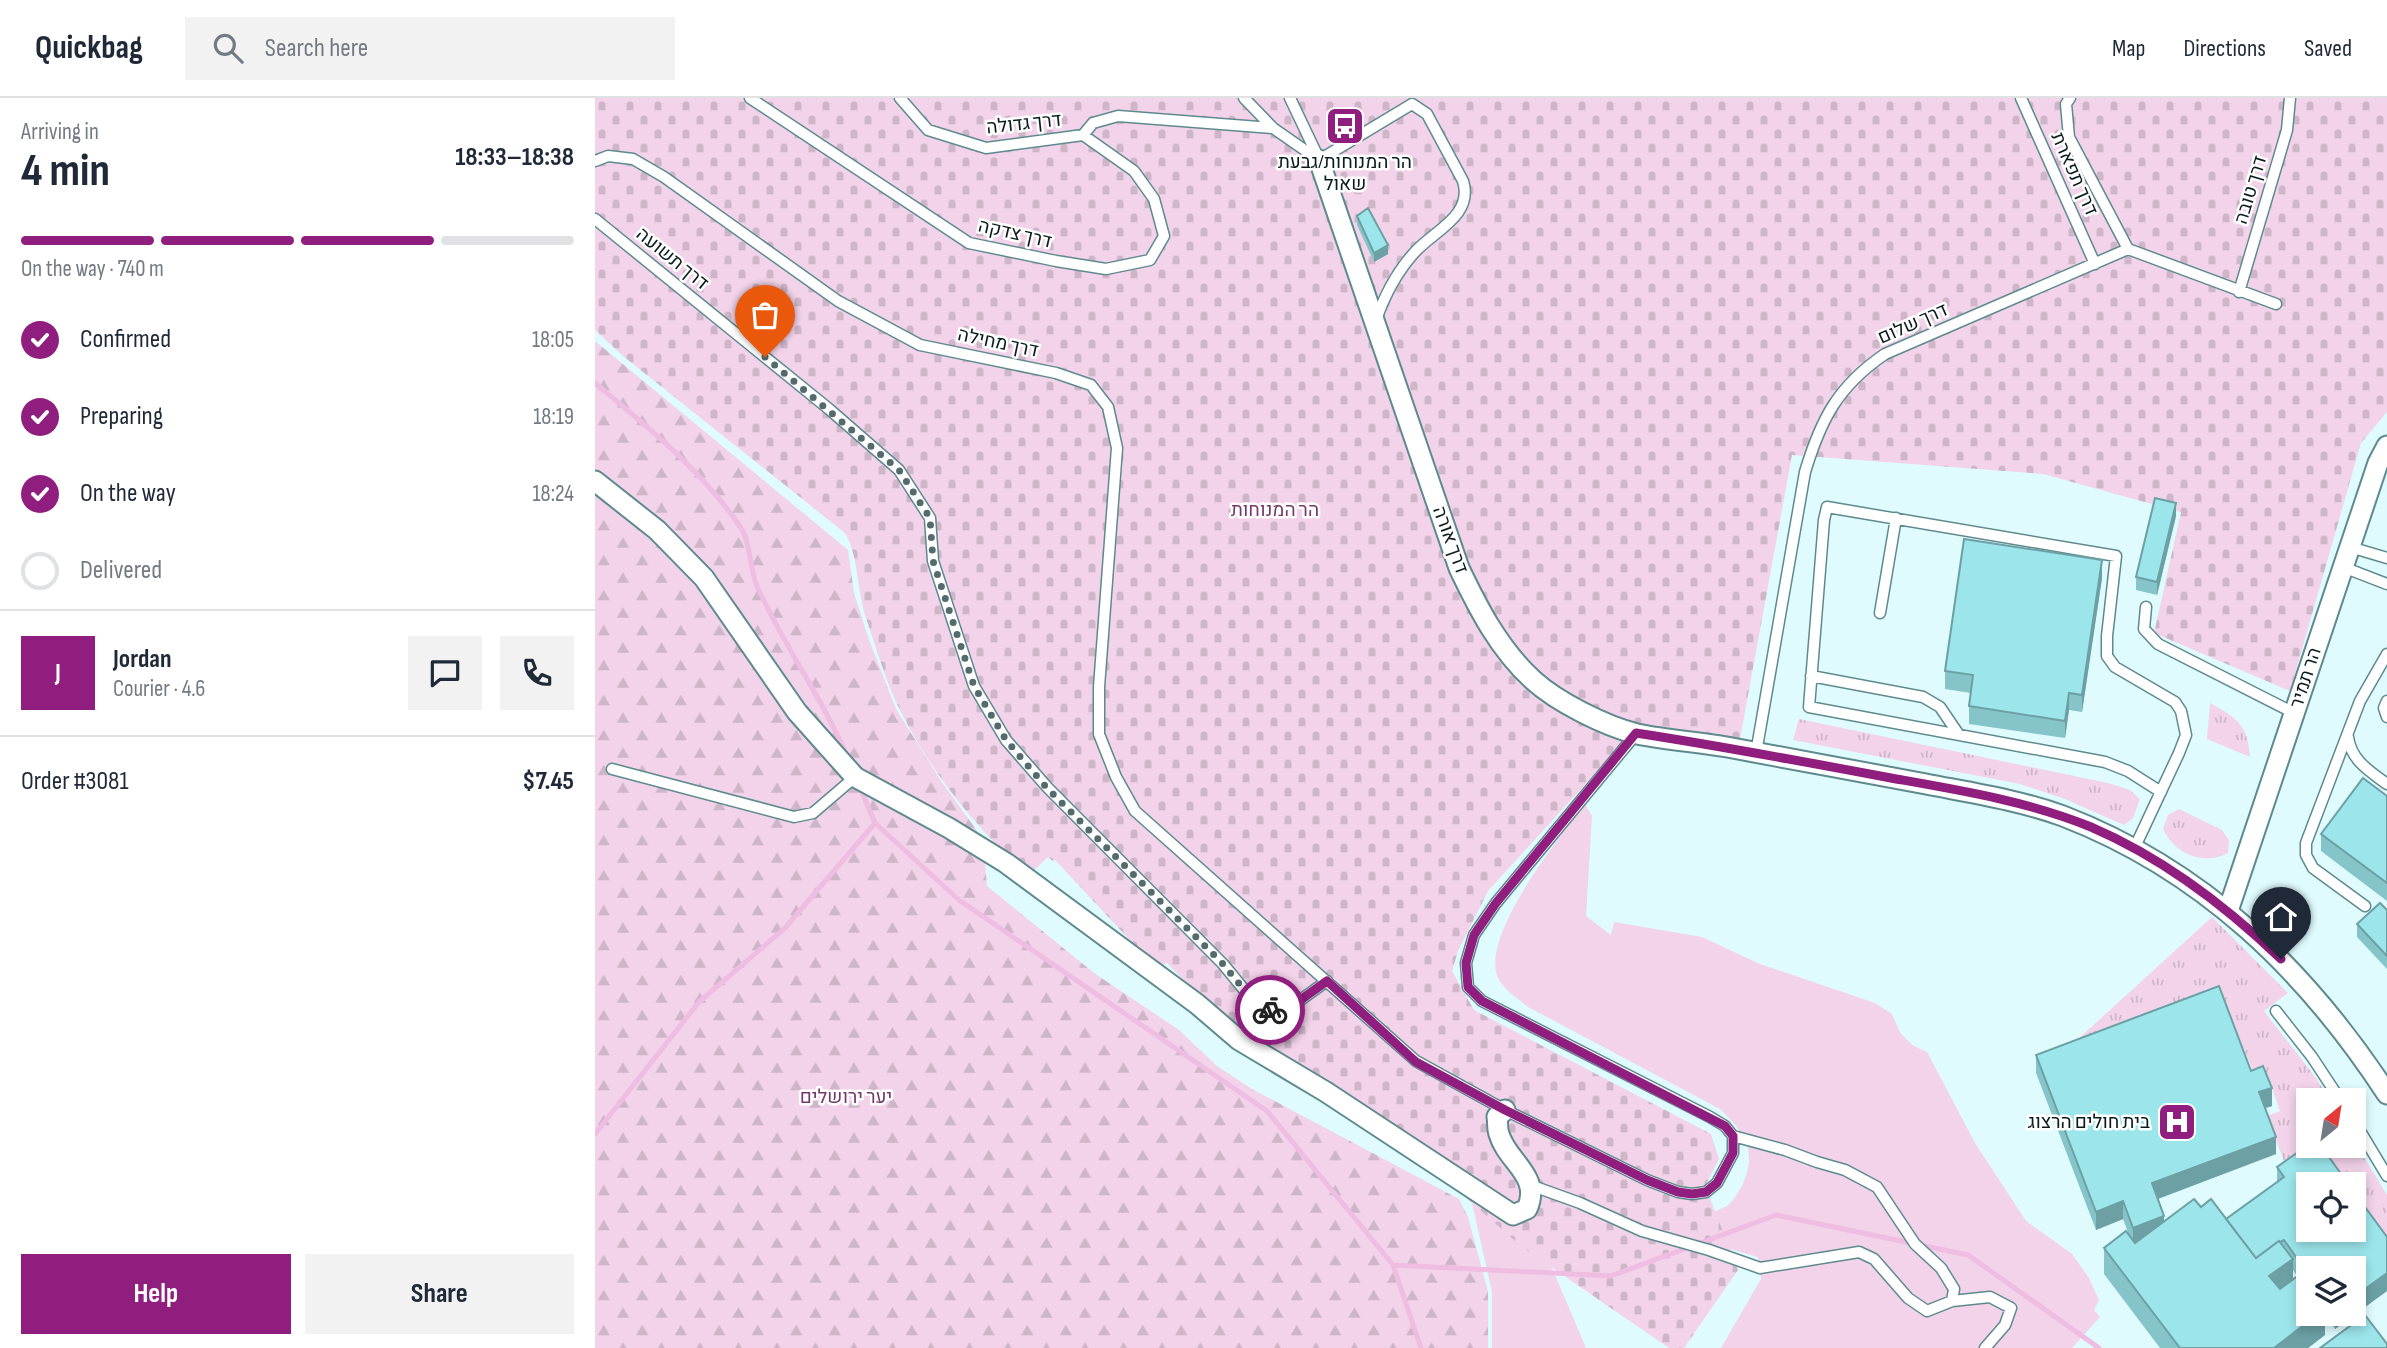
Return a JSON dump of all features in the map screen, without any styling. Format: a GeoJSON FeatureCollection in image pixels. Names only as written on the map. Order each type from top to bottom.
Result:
{"type":"FeatureCollection","features":[{"type":"Feature","properties":{"kind":"street","name":"דרך אורה"},"geometry":{"type":"LineString","coordinates":[[1319,160],[1459,568],[1481,614],[1508,653],[1534,681],[1564,702],[1604,722],[1636,733],[2018,803],[2060,815],[2134,849],[2203,891],[2281,959],[2349,1039],[2387,1094]]}},
{"type":"Feature","properties":{"kind":"street","name":"הר תמיר"},"geometry":{"type":"LineString","coordinates":[[2228,911],[2378,463],[2387,446]]}},
{"type":"Feature","properties":{"kind":"street"},"geometry":{"type":"LineString","coordinates":[[595,481],[657,530],[704,578],[797,712],[855,777],[949,828],[1006,863],[1197,1004],[1240,1040],[1326,1092],[1513,1215],[1527,1209],[1532,1198],[1530,1185],[1499,1135],[1497,1117],[1505,1110]]}},
{"type":"Feature","properties":{"kind":"lane","name":"דרך צדקה"},"geometry":{"type":"LineString","coordinates":[[750,98],[969,243],[1106,269],[1150,260],[1164,236],[1154,199],[1134,171],[1083,135]]}},
{"type":"Feature","properties":{"kind":"lane","name":"דרך גדולה"},"geometry":{"type":"LineString","coordinates":[[900,98],[928,130],[986,148],[1083,135],[1093,123],[1118,116],[1273,128]]}},
{"type":"Feature","properties":{"kind":"lane"},"geometry":{"type":"LineString","coordinates":[[1244,98],[1273,128],[1319,160]]}},
{"type":"Feature","properties":{"kind":"lane"},"geometry":{"type":"LineString","coordinates":[[1290,98],[1319,160]]}},
{"type":"Feature","properties":{"kind":"lane","name":"דרך תפארת"},"geometry":{"type":"LineString","coordinates":[[2021,98],[2095,264]]}},
{"type":"Feature","properties":{"kind":"lane"},"geometry":{"type":"LineString","coordinates":[[2070,98],[2066,104],[2069,136],[2128,250],[2276,304]]}},
{"type":"Feature","properties":{"kind":"lane","name":"דרך טובה"},"geometry":{"type":"LineString","coordinates":[[2239,292],[2287,130],[2290,98]]}},
{"type":"Feature","properties":{"kind":"lane"},"geometry":{"type":"LineString","coordinates":[[1319,160],[1412,101],[1427,114],[1463,181],[1466,199],[1455,216],[1413,254],[1388,292],[1376,321]]}},
{"type":"Feature","properties":{"kind":"lane","name":"דרך מחילה"},"geometry":{"type":"LineString","coordinates":[[595,161],[608,156],[633,159],[664,177],[838,301],[920,345],[1056,373],[1091,385],[1108,407],[1118,447],[1099,687],[1099,734],[1116,777],[1135,811],[1327,981]]}},
{"type":"Feature","properties":{"kind":"lane","name":"דרך תשועה"},"geometry":{"type":"LineString","coordinates":[[595,219],[819,400],[899,470],[930,518],[933,561],[974,686],[1006,740],[1047,788],[1223,964],[1260,1009],[1285,1011],[1327,981]]}},
{"type":"Feature","properties":{"kind":"lane","name":"דרך שלום"},"geometry":{"type":"LineString","coordinates":[[1756,753],[1805,472],[1816,435],[1846,387],[1866,367],[1885,354],[2128,250]]}},
{"type":"Feature","properties":{"kind":"lane"},"geometry":{"type":"LineString","coordinates":[[2134,849],[2161,792],[2186,734],[2181,711],[2175,702],[2115,667],[2107,656],[2116,556],[1827,507],[1808,707],[2105,762],[2128,771],[2161,792]]}},
{"type":"Feature","properties":{"kind":"lane"},"geometry":{"type":"LineString","coordinates":[[1879,613],[1896,518]]}},
{"type":"Feature","properties":{"kind":"lane"},"geometry":{"type":"LineString","coordinates":[[2350,547],[2387,558]]}},
{"type":"Feature","properties":{"kind":"lane"},"geometry":{"type":"LineString","coordinates":[[2343,567],[2387,584]]}},
{"type":"Feature","properties":{"kind":"lane"},"geometry":{"type":"LineString","coordinates":[[2146,607],[2144,628],[2158,645],[2294,713]]}},
{"type":"Feature","properties":{"kind":"lane"},"geometry":{"type":"LineString","coordinates":[[2365,906],[2313,868],[2306,855],[2306,843],[2360,701],[2387,654]]}},
{"type":"Feature","properties":{"kind":"lane"},"geometry":{"type":"LineString","coordinates":[[1811,676],[1923,698],[1940,707],[1959,735]]}},
{"type":"Feature","properties":{"kind":"lane"},"geometry":{"type":"LineString","coordinates":[[2387,701],[2384,708],[2387,717]]}},
{"type":"Feature","properties":{"kind":"lane"},"geometry":{"type":"LineString","coordinates":[[1636,733],[1496,903],[1474,935],[1466,963],[1468,987],[1482,1001],[1710,1117],[1725,1126],[1733,1136],[1845,1170],[1877,1187],[1915,1244],[1941,1268],[1954,1289],[1952,1301]]}},
{"type":"Feature","properties":{"kind":"lane"},"geometry":{"type":"LineString","coordinates":[[2348,733],[2352,753],[2361,765],[2387,784]]}},
{"type":"Feature","properties":{"kind":"lane"},"geometry":{"type":"LineString","coordinates":[[612,769],[794,817],[813,813],[855,777]]}},
{"type":"Feature","properties":{"kind":"lane"},"geometry":{"type":"LineString","coordinates":[[1327,981],[1416,1062],[1505,1110],[1647,1180],[1678,1192],[1706,1192],[1717,1183],[1733,1153],[1733,1136]]}},
{"type":"Feature","properties":{"kind":"lane"},"geometry":{"type":"LineString","coordinates":[[2277,1011],[2332,1088]]}},
{"type":"Feature","properties":{"kind":"lane"},"geometry":{"type":"LineString","coordinates":[[2366,1141],[2387,1176]]}},
{"type":"Feature","properties":{"kind":"lane"},"geometry":{"type":"LineString","coordinates":[[1530,1185],[1580,1203],[1642,1231],[1760,1268],[1859,1252],[1874,1259],[1908,1298],[1927,1311],[1952,1301],[1990,1297],[2011,1308],[2005,1325],[1985,1348]]}},
{"type":"Feature","properties":{"kind":"green space","name":"הר המנוחות"},"geometry":{"type":"Polygon","coordinates":[[[595,98],[2387,98],[2387,412],[2361,443],[2290,691],[2154,633],[2181,512],[2043,474],[1792,455],[1738,750],[1623,743],[1488,891],[1458,951],[1452,971],[1474,1010],[1711,1134],[1719,1159],[1705,1186],[1738,1270],[1684,1348],[1669,1348],[1522,1247],[1395,1135],[1233,1031],[1167,963],[1156,968],[1055,860],[1048,857],[1029,875],[975,821],[943,781],[897,705],[864,610],[853,553],[845,533],[623,356],[595,330],[595,98]]]}},
{"type":"Feature","properties":{"kind":"green space","name":"יער ירושלים"},"geometry":{"type":"Polygon","coordinates":[[[595,341],[848,550],[854,593],[896,709],[941,781],[983,839],[987,886],[1094,973],[1179,1030],[1217,1066],[1252,1089],[1459,1199],[1468,1217],[1488,1292],[1488,1348],[595,1348],[595,341]]]}},
{"type":"Feature","properties":{"kind":"green space"},"geometry":{"type":"Polygon","coordinates":[[[2210,703],[2234,718],[2244,730],[2250,757],[2207,739],[2210,703]]]}},
{"type":"Feature","properties":{"kind":"green space"},"geometry":{"type":"Polygon","coordinates":[[[1799,719],[2108,783],[2130,790],[2140,799],[2133,818],[2124,825],[2065,799],[2020,784],[1793,740],[1799,719]]]}},
{"type":"Feature","properties":{"kind":"green space"},"geometry":{"type":"Polygon","coordinates":[[[1585,804],[1592,816],[1586,916],[1611,935],[1614,922],[1702,937],[1760,964],[1875,1003],[1892,1014],[1901,1034],[1914,1046],[1927,1052],[1975,1143],[2026,1221],[2072,1254],[2089,1278],[2099,1300],[2094,1310],[2100,1317],[2072,1348],[1721,1348],[1761,1279],[1758,1257],[1651,1227],[1708,1213],[1725,1207],[1735,1198],[1747,1174],[1749,1163],[1749,1153],[1742,1135],[1720,1109],[1528,1007],[1505,987],[1496,972],[1496,954],[1502,932],[1513,909],[1543,861],[1585,804]]]}},
{"type":"Feature","properties":{"kind":"green space"},"geometry":{"type":"Polygon","coordinates":[[[2179,809],[2222,830],[2229,840],[2228,853],[2219,857],[2200,858],[2175,845],[2163,829],[2168,815],[2179,809]]]}},
{"type":"Feature","properties":{"kind":"green space"},"geometry":{"type":"Polygon","coordinates":[[[2212,917],[2288,993],[2264,1011],[2322,1088],[2296,1088],[2296,1158],[2365,1158],[2387,1195],[2387,1246],[2366,1217],[2366,1172],[2307,1172],[2285,1164],[2267,1116],[2280,1111],[2267,1074],[2255,1077],[2222,994],[2066,1050],[2212,917]]]}},
{"type":"Feature","properties":{"kind":"green space"},"geometry":{"type":"Polygon","coordinates":[[[1472,1203],[1527,1209],[1586,1348],[1492,1348],[1492,1292],[1472,1203]]]}},
{"type":"Feature","properties":{"kind":"building"},"geometry":{"type":"Polygon","coordinates":[[[1368,208],[1388,245],[1374,253],[1357,216],[1368,208]]]}},
{"type":"Feature","properties":{"kind":"building"},"geometry":{"type":"Polygon","coordinates":[[[2155,498],[2176,503],[2157,582],[2136,577],[2155,498]]]}},
{"type":"Feature","properties":{"kind":"building"},"geometry":{"type":"Polygon","coordinates":[[[1964,539],[2102,560],[2082,695],[2069,693],[2065,721],[1969,706],[1973,675],[1945,671],[1964,539]]]}},
{"type":"Feature","properties":{"kind":"building"},"geometry":{"type":"Polygon","coordinates":[[[2363,778],[2387,796],[2387,883],[2321,834],[2363,778]]]}},
{"type":"Feature","properties":{"kind":"building"},"geometry":{"type":"Polygon","coordinates":[[[2380,903],[2387,910],[2387,956],[2357,924],[2380,903]]]}},
{"type":"Feature","properties":{"kind":"building"},"geometry":{"type":"Polygon","coordinates":[[[2219,986],[2251,1071],[2263,1066],[2272,1088],[2259,1092],[2276,1137],[2152,1183],[2164,1216],[2133,1228],[2123,1201],[2096,1212],[2036,1055],[2219,986]]]}},
{"type":"Feature","properties":{"kind":"building"},"geometry":{"type":"Polygon","coordinates":[[[2296,1154],[2296,1158],[2330,1158],[2340,1172],[2296,1172],[2296,1242],[2366,1242],[2366,1208],[2387,1237],[2387,1273],[2366,1288],[2366,1256],[2296,1257],[2284,1240],[2256,1258],[2226,1219],[2284,1177],[2277,1167],[2296,1154]]]}},
{"type":"Feature","properties":{"kind":"building"},"geometry":{"type":"Polygon","coordinates":[[[2194,1199],[2201,1207],[2211,1199],[2256,1258],[2279,1241],[2293,1259],[2269,1276],[2280,1289],[2296,1277],[2296,1326],[2302,1326],[2274,1348],[2180,1348],[2104,1248],[2126,1231],[2135,1243],[2194,1199]]]}},
{"type":"Feature","properties":{"kind":"building"},"geometry":{"type":"Polygon","coordinates":[[[2366,1316],[2387,1344],[2387,1348],[2320,1348],[2350,1326],[2366,1326],[2366,1316]]]}},
{"type":"Feature","properties":{"kind":"waterway"},"geometry":{"type":"LineString","coordinates":[[595,383],[690,467],[739,525],[746,539],[757,586],[847,756]]}},
{"type":"Feature","properties":{"kind":"waterway"},"geometry":{"type":"LineString","coordinates":[[860,788],[875,823],[959,900],[1267,1111],[1393,1265],[1421,1348]]}},
{"type":"Feature","properties":{"kind":"waterway"},"geometry":{"type":"LineString","coordinates":[[595,1134],[699,1002],[785,928],[875,823]]}},
{"type":"Feature","properties":{"kind":"waterway"},"geometry":{"type":"LineString","coordinates":[[1393,1265],[1611,1276],[1776,1215],[1968,1255],[2099,1348]]}},
{"type":"Feature","properties":{"kind":"way so far"},"geometry":{"type":"LineString","coordinates":[[765,357],[899,470],[930,518],[933,561],[974,686],[1006,740],[1047,788],[1223,964],[1260,1009],[1270,1010]]}},
{"type":"Feature","properties":{"kind":"place","name":"הר המנוחות/גבעת שאול"},"geometry":{"type":"Point","coordinates":[1345,126]}},
{"type":"Feature","properties":{"kind":"place","name":"בית חולים הרצוג"},"geometry":{"type":"Point","coordinates":[2177,1122]}},
{"type":"Feature","properties":{"kind":"route"},"geometry":{"type":"LineString","coordinates":[[1270,1010],[1285,1011],[1327,981],[1416,1062],[1505,1110],[1647,1180],[1678,1192],[1706,1192],[1717,1183],[1733,1153],[1733,1136],[1725,1126],[1482,1001],[1468,987],[1466,963],[1474,935],[1496,903],[1636,733],[1985,795],[2060,815],[2126,845],[2203,891],[2246,925],[2281,959]]}}]}
